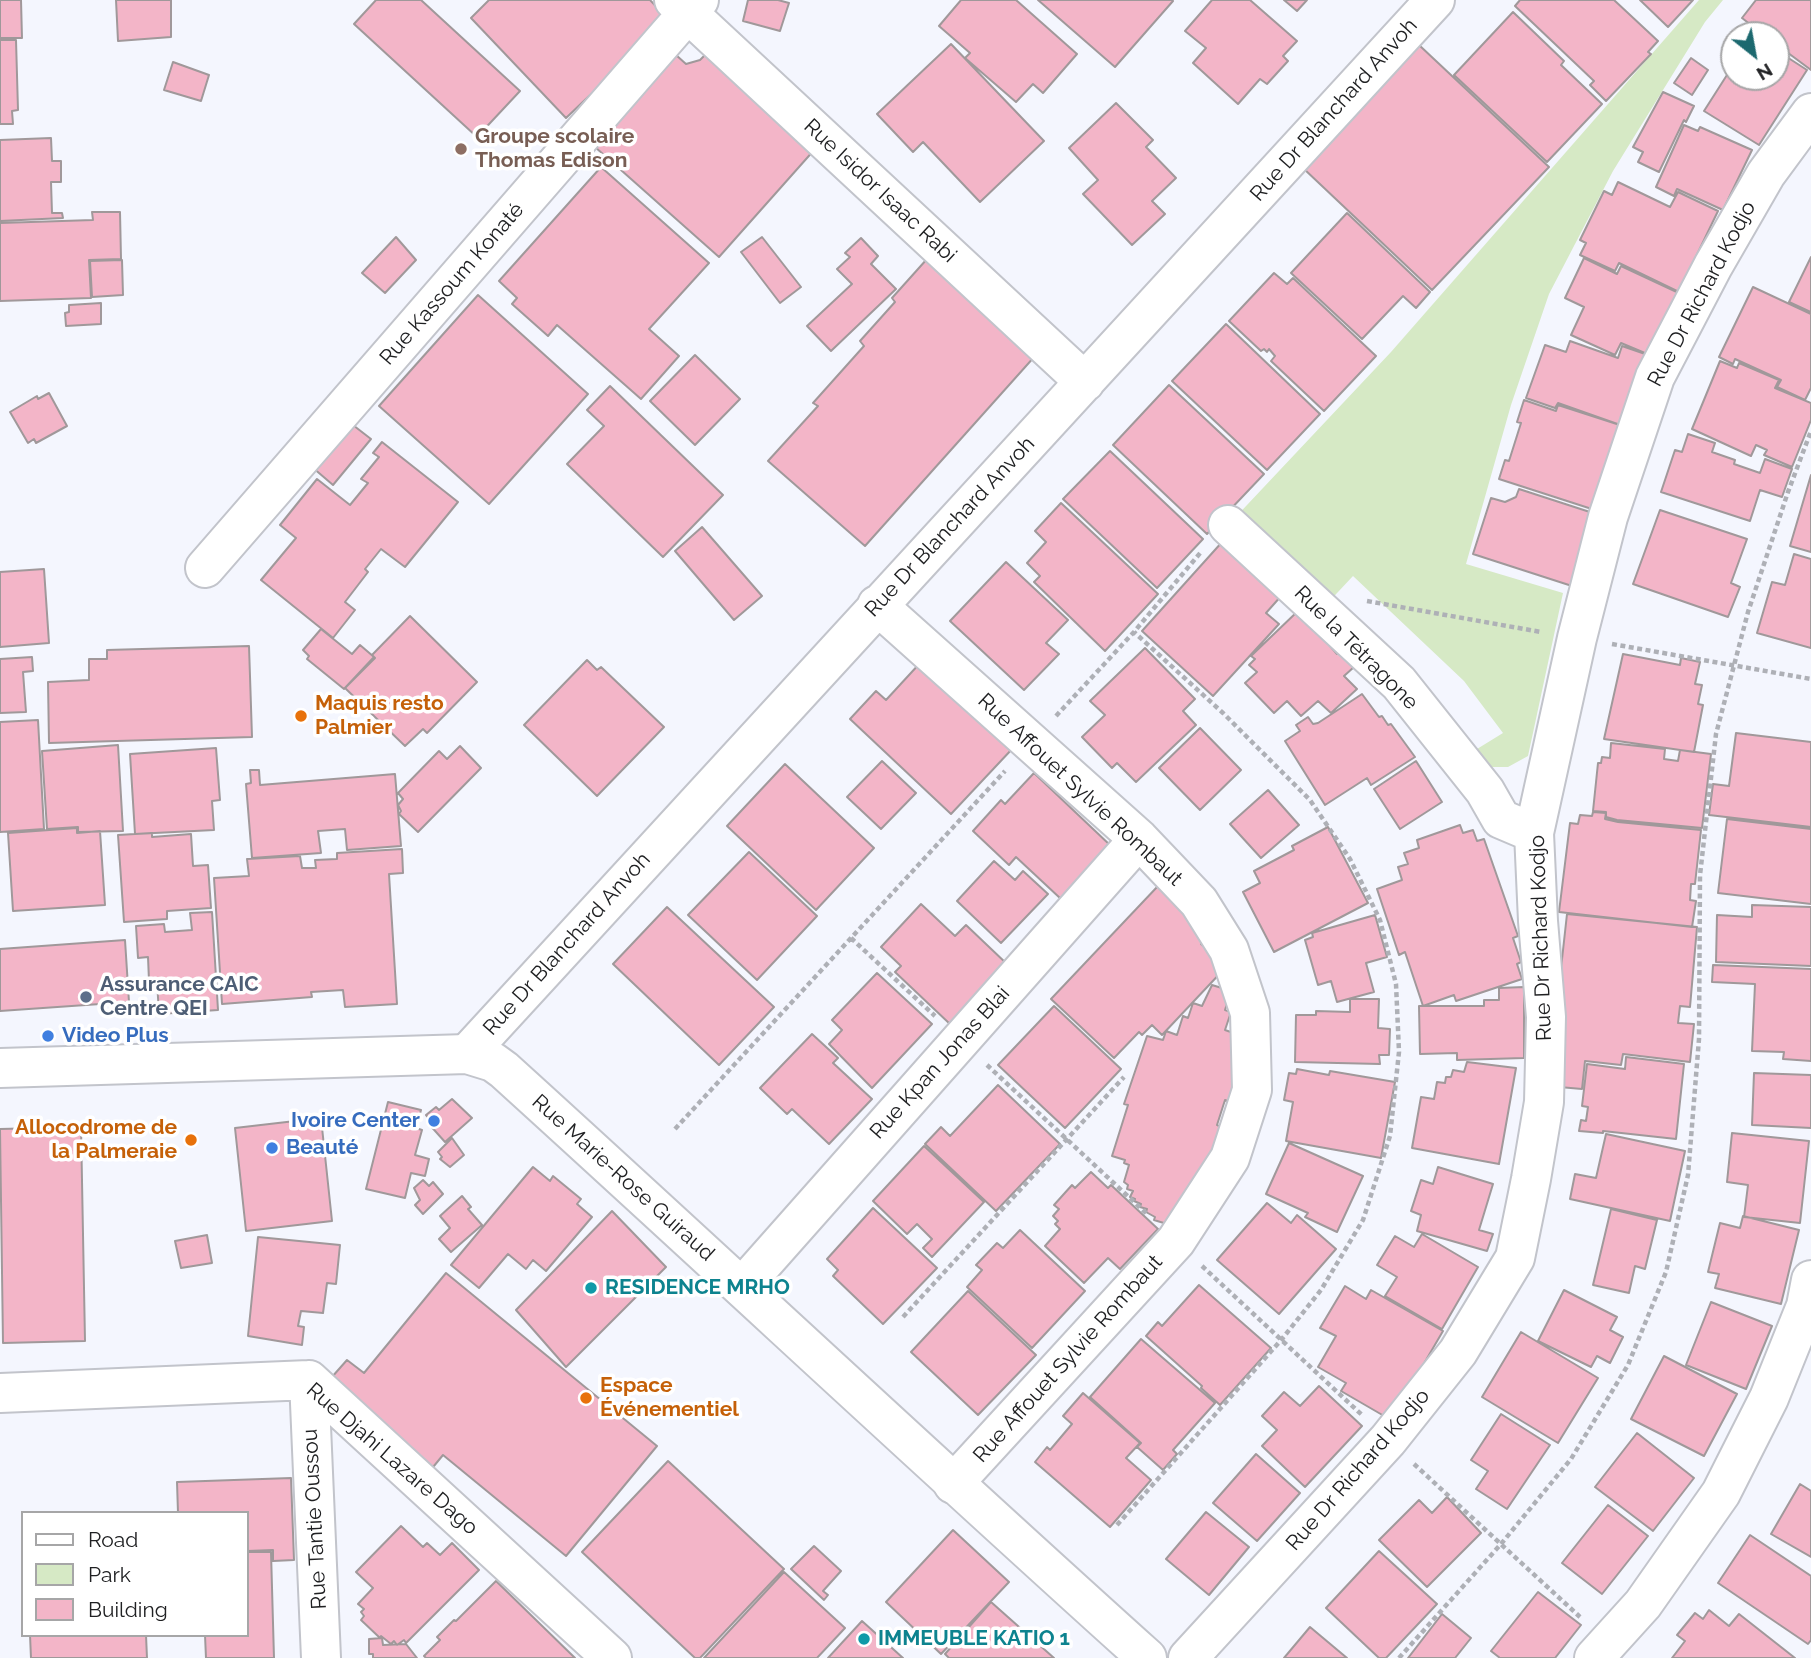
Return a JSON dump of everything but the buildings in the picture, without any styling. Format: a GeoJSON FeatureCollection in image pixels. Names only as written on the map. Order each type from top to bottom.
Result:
{"type":"FeatureCollection","features":[{"type":"Feature","properties":{"kind":"street","name":"Rue Dr Blanchard Anvoh"},"geometry":{"type":"LineString","coordinates":[[467,1054],[1435,0]]}},
{"type":"Feature","properties":{"kind":"street","name":"Rue Isidor Isaac Rabi"},"geometry":{"type":"LineString","coordinates":[[687,4],[1085,382]]}},
{"type":"Feature","properties":{"kind":"street","name":"Rue Kassoum Konaté"},"geometry":{"type":"LineString","coordinates":[[205,568],[687,4]]}},
{"type":"Feature","properties":{"kind":"street","name":"Rue Dr Richard Kodjo"},"geometry":{"type":"LineString","coordinates":[[1188,1658],[1388,1440],[1458,1352],[1515,1258],[1544,1102],[1546,1017],[1534,833],[1577,638],[1608,517],[1655,377],[1713,266],[1766,174],[1811,113]]}},
{"type":"Feature","properties":{"kind":"street","name":"Rue la Tétragone"},"geometry":{"type":"LineString","coordinates":[[1215,538],[1399,683],[1485,791],[1501,818],[1534,833]]}},
{"type":"Feature","properties":{"kind":"street","name":"Rue Affouet Sylvie Rombaut"},"geometry":{"type":"LineString","coordinates":[[877,605],[1139,839],[1199,902],[1229,950],[1250,1013],[1252,1090],[1230,1158],[1176,1241],[953,1484]]}},
{"type":"Feature","properties":{"kind":"street","name":"Rue Kpan Jonas Blai"},"geometry":{"type":"LineString","coordinates":[[742,1287],[1139,839]]}},
{"type":"Feature","properties":{"kind":"street","name":"Rue Marie-Rose Guiraud"},"geometry":{"type":"LineString","coordinates":[[0,1068],[467,1054],[493,1062],[1147,1658]]}},
{"type":"Feature","properties":{"kind":"street"},"geometry":{"type":"LineString","coordinates":[[1601,1651],[1643,1604],[1721,1493],[1769,1398],[1806,1306],[1811,1280]]}},
{"type":"Feature","properties":{"kind":"street","name":"Rue Djahi Lazare Dago"},"geometry":{"type":"LineString","coordinates":[[0,1393],[309,1380],[612,1658]]}},
{"type":"Feature","properties":{"kind":"street","name":"Rue Tantie Oussou"},"geometry":{"type":"LineString","coordinates":[[309,1380],[321,1658]]}},
{"type":"Feature","properties":{"kind":"path"},"geometry":{"type":"LineString","coordinates":[[1399,1658],[1501,1544],[1572,1459],[1628,1365],[1666,1272],[1688,1175],[1699,1039],[1700,875],[1716,734],[1748,612],[1787,492],[1811,431]]}},
{"type":"Feature","properties":{"kind":"path"},"geometry":{"type":"LineString","coordinates":[[675,1129],[1134,632],[1215,538]]}},
{"type":"Feature","properties":{"kind":"path"},"geometry":{"type":"LineString","coordinates":[[1116,1525],[1282,1339],[1321,1290],[1363,1220],[1390,1136],[1399,1052],[1396,984],[1380,920],[1350,859],[1310,800],[1223,713],[1134,632]]}},
{"type":"Feature","properties":{"kind":"path"},"geometry":{"type":"LineString","coordinates":[[851,938],[1501,1544],[1601,1651]]}},
{"type":"Feature","properties":{"kind":"path"},"geometry":{"type":"LineString","coordinates":[[903,1317],[1124,1077]]}},
{"type":"Feature","properties":{"kind":"green space"},"geometry":{"type":"Polygon","coordinates":[[[1699,0],[1723,0],[1705,22],[1613,171],[1549,294],[1511,405],[1466,564],[1563,593],[1528,756],[1508,767],[1488,767],[1477,749],[1503,733],[1464,681],[1353,576],[1323,608],[1231,522],[1391,352],[1699,0]]]}},
{"type":"Feature","properties":{"kind":"place","name":"Groupe scolaire Thomas Edison"},"geometry":{"type":"Point","coordinates":[461,149]}},
{"type":"Feature","properties":{"kind":"place","name":"Maquis resto Palmier"},"geometry":{"type":"Point","coordinates":[301,716]}},
{"type":"Feature","properties":{"kind":"place","name":"Assurance CAIC Centre QEI"},"geometry":{"type":"Point","coordinates":[86,997]}},
{"type":"Feature","properties":{"kind":"place","name":"Video Plus"},"geometry":{"type":"Point","coordinates":[48,1036]}},
{"type":"Feature","properties":{"kind":"place","name":"Ivoire Center"},"geometry":{"type":"Point","coordinates":[434,1121]}},
{"type":"Feature","properties":{"kind":"place","name":"Allocodrome de la Palmeraie"},"geometry":{"type":"Point","coordinates":[191,1140]}},
{"type":"Feature","properties":{"kind":"place","name":"Beauté"},"geometry":{"type":"Point","coordinates":[272,1148]}},
{"type":"Feature","properties":{"kind":"place","name":"RESIDENCE MRHO"},"geometry":{"type":"Point","coordinates":[591,1288]}},
{"type":"Feature","properties":{"kind":"place","name":"Espace Événementiel"},"geometry":{"type":"Point","coordinates":[586,1398]}},
{"type":"Feature","properties":{"kind":"place","name":"IMMEUBLE KATIO 1"},"geometry":{"type":"Point","coordinates":[864,1639]}}]}
